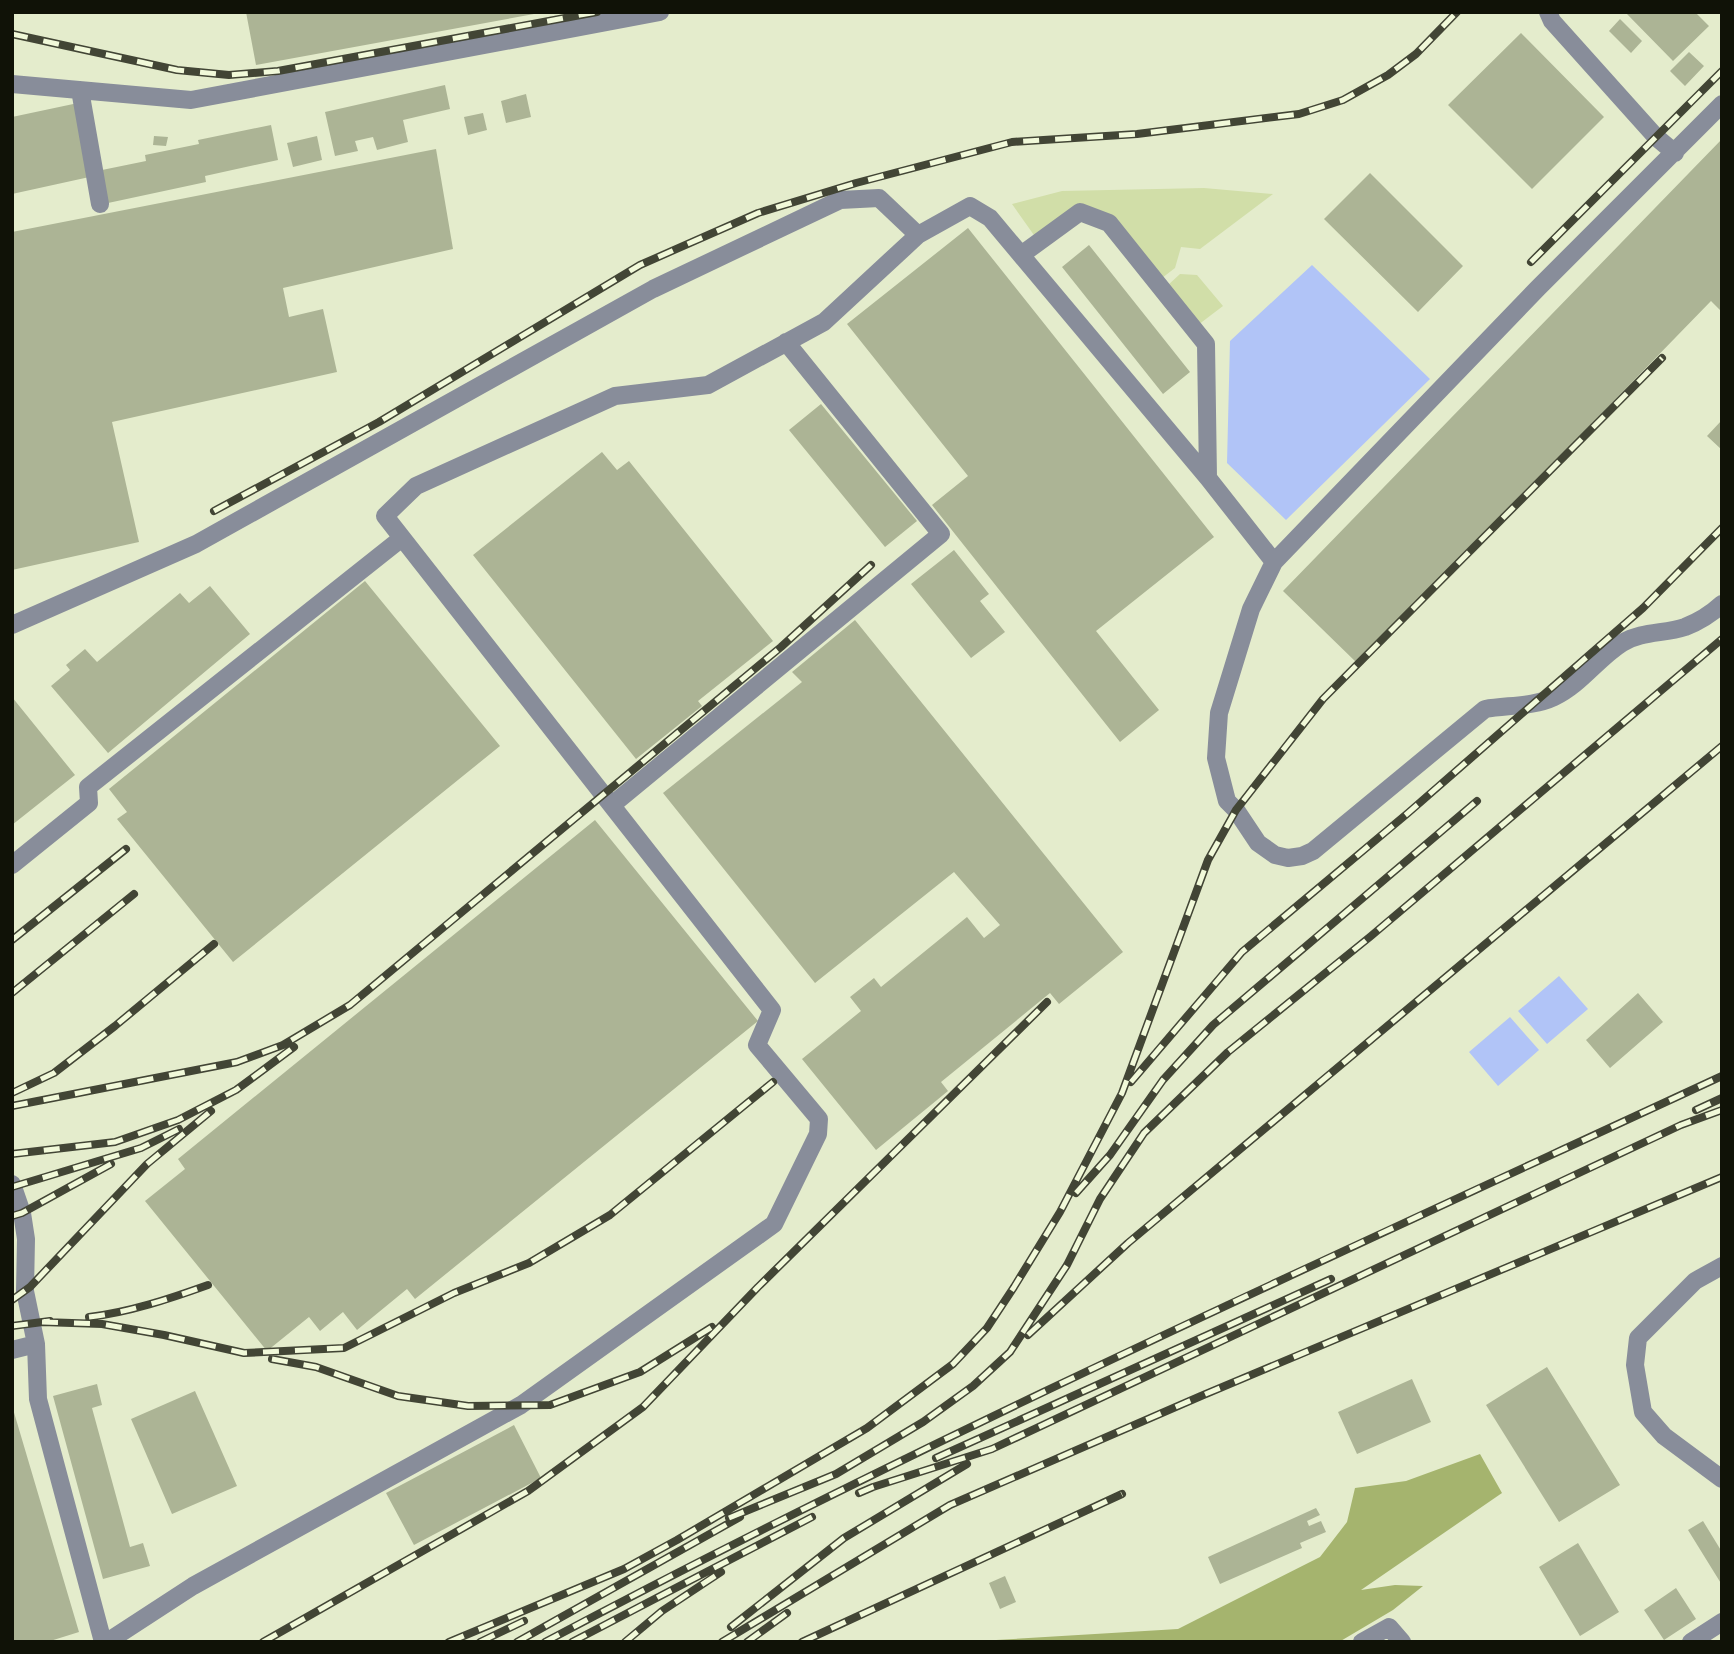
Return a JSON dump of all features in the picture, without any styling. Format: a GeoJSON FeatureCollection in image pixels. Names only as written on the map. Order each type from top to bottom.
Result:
{"type":"FeatureCollection","features":[{"type":"Feature","properties":{"kind":"lane"},"geometry":{"type":"LineString","coordinates":[[12,84],[191,100],[660,12]]}},
{"type":"Feature","properties":{"kind":"lane"},"geometry":{"type":"LineString","coordinates":[[1548,12],[1552,21],[1656,137],[1675,153]]}},
{"type":"Feature","properties":{"kind":"lane"},"geometry":{"type":"LineString","coordinates":[[80,90],[100,204]]}},
{"type":"Feature","properties":{"kind":"lane"},"geometry":{"type":"LineString","coordinates":[[1722,104],[1538,288],[1274,562],[1251,610],[1219,713],[1216,758],[1227,802],[1236,810],[1258,843],[1275,855],[1288,858],[1313,851],[1485,709],[1532,705],[1556,696],[1623,643],[1646,634],[1684,627],[1710,614],[1722,604]]}},
{"type":"Feature","properties":{"kind":"lane"},"geometry":{"type":"LineString","coordinates":[[12,625],[196,544],[653,289],[840,200],[879,198],[918,235]]}},
{"type":"Feature","properties":{"kind":"lane"},"geometry":{"type":"LineString","coordinates":[[12,1184],[22,1213],[26,1239],[25,1291],[36,1344],[38,1398],[105,1642],[193,1586],[521,1405],[774,1224],[818,1134],[819,1119],[757,1045],[772,1010],[385,516],[416,486],[615,396],[708,385],[824,322],[918,235],[970,206],[990,218],[1208,478],[1274,562]]}},
{"type":"Feature","properties":{"kind":"lane"},"geometry":{"type":"LineString","coordinates":[[1021,255],[1080,212],[1109,223],[1206,344],[1208,478]]}},
{"type":"Feature","properties":{"kind":"lane"},"geometry":{"type":"LineString","coordinates":[[612,805],[941,534],[786,342]]}},
{"type":"Feature","properties":{"kind":"lane"},"geometry":{"type":"LineString","coordinates":[[12,865],[89,803],[88,787],[402,537]]}},
{"type":"Feature","properties":{"kind":"lane"},"geometry":{"type":"LineString","coordinates":[[1722,1266],[1695,1281],[1638,1338],[1634,1365],[1643,1412],[1664,1436],[1722,1479]]}},
{"type":"Feature","properties":{"kind":"lane"},"geometry":{"type":"LineString","coordinates":[[12,1350],[36,1344]]}},
{"type":"Feature","properties":{"kind":"lane"},"geometry":{"type":"LineString","coordinates":[[1691,1642],[1722,1622]]}},
{"type":"Feature","properties":{"kind":"lane"},"geometry":{"type":"LineString","coordinates":[[1362,1642],[1389,1627],[1402,1642]]}},
{"type":"Feature","properties":{"kind":"green space"},"geometry":{"type":"Polygon","coordinates":[[[1204,188],[1273,194],[1200,249],[1181,247],[1175,268],[1162,278],[1078,205],[1036,238],[1012,204],[1062,191],[1204,188]]]}},
{"type":"Feature","properties":{"kind":"green space"},"geometry":{"type":"Polygon","coordinates":[[[1180,274],[1197,275],[1223,306],[1198,325],[1167,286],[1180,274]]]}},
{"type":"Feature","properties":{"kind":"green space"},"geometry":{"type":"Polygon","coordinates":[[[1480,1454],[1502,1493],[1361,1590],[1395,1585],[1423,1586],[1393,1610],[1339,1642],[842,1642],[996,1640],[1178,1629],[1320,1557],[1347,1522],[1355,1488],[1406,1481],[1480,1454]]]}},
{"type":"Feature","properties":{"kind":"water"},"geometry":{"type":"Polygon","coordinates":[[[1312,265],[1430,379],[1286,520],[1227,463],[1230,341],[1312,265]]]}},
{"type":"Feature","properties":{"kind":"water"},"geometry":{"type":"Polygon","coordinates":[[[1559,976],[1588,1009],[1547,1044],[1518,1011],[1559,976]]]}},
{"type":"Feature","properties":{"kind":"water"},"geometry":{"type":"Polygon","coordinates":[[[1510,1017],[1539,1050],[1498,1086],[1469,1052],[1510,1017]]]}},
{"type":"Feature","properties":{"kind":"building"},"geometry":{"type":"Polygon","coordinates":[[[246,12],[534,12],[534,14],[256,65],[246,12]]]}},
{"type":"Feature","properties":{"kind":"building"},"geometry":{"type":"Polygon","coordinates":[[[1625,12],[1695,12],[1709,26],[1673,61],[1625,12]]]}},
{"type":"Feature","properties":{"kind":"building"},"geometry":{"type":"Polygon","coordinates":[[[1620,19],[1642,41],[1631,53],[1609,31],[1620,19]]]}},
{"type":"Feature","properties":{"kind":"building"},"geometry":{"type":"Polygon","coordinates":[[[1521,33],[1604,117],[1532,189],[1448,105],[1521,33]]]}},
{"type":"Feature","properties":{"kind":"building"},"geometry":{"type":"Polygon","coordinates":[[[1689,52],[1704,66],[1685,86],[1670,71],[1689,52]]]}},
{"type":"Feature","properties":{"kind":"building"},"geometry":{"type":"Polygon","coordinates":[[[445,85],[450,109],[403,120],[408,142],[377,150],[373,137],[355,141],[358,151],[335,156],[325,112],[445,85]]]}},
{"type":"Feature","properties":{"kind":"building"},"geometry":{"type":"Polygon","coordinates":[[[526,94],[531,117],[506,123],[501,101],[526,94]]]}},
{"type":"Feature","properties":{"kind":"building"},"geometry":{"type":"Polygon","coordinates":[[[78,103],[94,176],[12,194],[12,117],[78,103]]]}},
{"type":"Feature","properties":{"kind":"building"},"geometry":{"type":"Polygon","coordinates":[[[483,113],[487,130],[468,135],[464,117],[483,113]]]}},
{"type":"Feature","properties":{"kind":"building"},"geometry":{"type":"Polygon","coordinates":[[[271,125],[278,160],[205,176],[206,182],[108,203],[102,170],[146,161],[145,155],[199,144],[198,140],[271,125]]]}},
{"type":"Feature","properties":{"kind":"building"},"geometry":{"type":"Polygon","coordinates":[[[154,136],[168,137],[166,146],[153,145],[154,136]]]}},
{"type":"Feature","properties":{"kind":"building"},"geometry":{"type":"Polygon","coordinates":[[[317,136],[322,160],[293,167],[287,143],[317,136]]]}},
{"type":"Feature","properties":{"kind":"building"},"geometry":{"type":"Polygon","coordinates":[[[1722,139],[1722,312],[1711,301],[1358,664],[1283,591],[1722,139]]]}},
{"type":"Feature","properties":{"kind":"building"},"geometry":{"type":"Polygon","coordinates":[[[436,149],[453,249],[283,288],[289,317],[323,309],[337,372],[112,422],[139,542],[12,570],[12,232],[436,149]]]}},
{"type":"Feature","properties":{"kind":"building"},"geometry":{"type":"Polygon","coordinates":[[[1370,173],[1463,266],[1418,312],[1324,219],[1370,173]]]}},
{"type":"Feature","properties":{"kind":"building"},"geometry":{"type":"Polygon","coordinates":[[[968,228],[1214,537],[1096,631],[1159,710],[1120,742],[932,505],[968,476],[847,324],[968,228]]]}},
{"type":"Feature","properties":{"kind":"building"},"geometry":{"type":"Polygon","coordinates":[[[1089,245],[1190,372],[1163,394],[1062,267],[1089,245]]]}},
{"type":"Feature","properties":{"kind":"building"},"geometry":{"type":"Polygon","coordinates":[[[821,404],[917,521],[885,547],[789,430],[821,404]]]}},
{"type":"Feature","properties":{"kind":"building"},"geometry":{"type":"Polygon","coordinates":[[[1722,420],[1722,450],[1707,436],[1722,420]]]}},
{"type":"Feature","properties":{"kind":"building"},"geometry":{"type":"Polygon","coordinates":[[[602,452],[617,470],[629,461],[773,641],[698,701],[702,706],[636,759],[473,555],[602,452]]]}},
{"type":"Feature","properties":{"kind":"building"},"geometry":{"type":"Polygon","coordinates":[[[954,550],[989,594],[980,601],[1005,632],[971,658],[911,584],[954,550]]]}},
{"type":"Feature","properties":{"kind":"building"},"geometry":{"type":"Polygon","coordinates":[[[365,581],[500,746],[233,962],[117,819],[127,812],[109,789],[365,581]]]}},
{"type":"Feature","properties":{"kind":"building"},"geometry":{"type":"Polygon","coordinates":[[[210,586],[250,634],[108,753],[51,686],[70,670],[66,665],[85,649],[97,662],[180,593],[189,603],[210,586]]]}},
{"type":"Feature","properties":{"kind":"building"},"geometry":{"type":"Polygon","coordinates":[[[855,620],[1123,952],[1059,1004],[1050,993],[941,1082],[948,1091],[876,1150],[802,1059],[861,1011],[850,997],[874,978],[881,987],[967,917],[984,938],[1000,925],[954,872],[815,983],[663,793],[802,682],[792,672],[855,620]]]}},
{"type":"Feature","properties":{"kind":"building"},"geometry":{"type":"Polygon","coordinates":[[[12,697],[75,775],[12,825],[12,697]]]}},
{"type":"Feature","properties":{"kind":"building"},"geometry":{"type":"Polygon","coordinates":[[[595,820],[758,1021],[415,1299],[407,1289],[357,1330],[343,1312],[320,1331],[309,1317],[267,1351],[145,1201],[185,1169],[178,1159],[595,820]]]}},
{"type":"Feature","properties":{"kind":"building"},"geometry":{"type":"Polygon","coordinates":[[[1638,993],[1663,1022],[1610,1068],[1586,1040],[1638,993]]]}},
{"type":"Feature","properties":{"kind":"building"},"geometry":{"type":"Polygon","coordinates":[[[1547,1367],[1620,1485],[1559,1522],[1486,1405],[1547,1367]]]}},
{"type":"Feature","properties":{"kind":"building"},"geometry":{"type":"Polygon","coordinates":[[[1412,1379],[1431,1422],[1357,1454],[1338,1412],[1412,1379]]]}},
{"type":"Feature","properties":{"kind":"building"},"geometry":{"type":"Polygon","coordinates":[[[97,1384],[102,1405],[92,1408],[130,1547],[143,1543],[150,1566],[103,1579],[53,1396],[97,1384]]]}},
{"type":"Feature","properties":{"kind":"building"},"geometry":{"type":"Polygon","coordinates":[[[195,1391],[237,1486],[172,1514],[131,1419],[195,1391]]]}},
{"type":"Feature","properties":{"kind":"building"},"geometry":{"type":"Polygon","coordinates":[[[13,1409],[79,1632],[47,1642],[12,1642],[13,1409]]]}},
{"type":"Feature","properties":{"kind":"building"},"geometry":{"type":"Polygon","coordinates":[[[514,1425],[541,1478],[414,1545],[386,1493],[514,1425]]]}},
{"type":"Feature","properties":{"kind":"building"},"geometry":{"type":"Polygon","coordinates":[[[1316,1508],[1320,1515],[1307,1521],[1309,1526],[1321,1521],[1326,1532],[1300,1543],[1302,1548],[1220,1584],[1208,1557],[1316,1508]]]}},
{"type":"Feature","properties":{"kind":"building"},"geometry":{"type":"Polygon","coordinates":[[[1703,1521],[1722,1552],[1722,1585],[1688,1530],[1703,1521]]]}},
{"type":"Feature","properties":{"kind":"building"},"geometry":{"type":"Polygon","coordinates":[[[1578,1543],[1619,1612],[1580,1636],[1539,1567],[1578,1543]]]}},
{"type":"Feature","properties":{"kind":"building"},"geometry":{"type":"Polygon","coordinates":[[[1005,1576],[1016,1602],[1000,1609],[989,1583],[1005,1576]]]}},
{"type":"Feature","properties":{"kind":"building"},"geometry":{"type":"Polygon","coordinates":[[[1676,1588],[1696,1619],[1664,1640],[1644,1610],[1676,1588]]]}},
{"type":"Feature","properties":{"kind":"railway"},"geometry":{"type":"LineString","coordinates":[[12,34],[177,70],[229,75],[278,71],[597,12]]}},
{"type":"Feature","properties":{"kind":"railway"},"geometry":{"type":"LineString","coordinates":[[214,511],[379,422],[640,265],[758,213],[856,183],[1012,142],[1137,134],[1299,114],[1343,100],[1388,75],[1416,54],[1457,12]]}},
{"type":"Feature","properties":{"kind":"railway"},"geometry":{"type":"LineString","coordinates":[[1531,262],[1722,71]]}},
{"type":"Feature","properties":{"kind":"railway"},"geometry":{"type":"LineString","coordinates":[[449,1642],[624,1569],[677,1540],[867,1428],[953,1364],[987,1328],[1014,1287],[1060,1212],[1122,1093],[1208,860],[1236,810],[1323,699],[1662,358]]}},
{"type":"Feature","properties":{"kind":"railway"},"geometry":{"type":"LineString","coordinates":[[1131,1082],[1242,952],[1408,813],[1643,608],[1722,528]]}},
{"type":"Feature","properties":{"kind":"railway"},"geometry":{"type":"LineString","coordinates":[[12,1106],[237,1062],[283,1045],[350,1005],[781,647],[871,565]]}},
{"type":"Feature","properties":{"kind":"railway"},"geometry":{"type":"LineString","coordinates":[[729,1518],[836,1474],[923,1422],[973,1386],[1010,1352],[1067,1265],[1100,1199],[1144,1133],[1228,1052],[1371,936],[1722,639]]}},
{"type":"Feature","properties":{"kind":"railway"},"geometry":{"type":"LineString","coordinates":[[1028,1335],[1128,1243],[1722,746]]}},
{"type":"Feature","properties":{"kind":"railway"},"geometry":{"type":"LineString","coordinates":[[1076,1193],[1110,1155],[1163,1080],[1213,1025],[1477,801]]}},
{"type":"Feature","properties":{"kind":"railway"},"geometry":{"type":"LineString","coordinates":[[12,940],[126,849]]}},
{"type":"Feature","properties":{"kind":"railway"},"geometry":{"type":"LineString","coordinates":[[12,993],[134,894]]}},
{"type":"Feature","properties":{"kind":"railway"},"geometry":{"type":"LineString","coordinates":[[12,1093],[54,1073],[214,944]]}},
{"type":"Feature","properties":{"kind":"railway"},"geometry":{"type":"LineString","coordinates":[[263,1642],[528,1491],[643,1407],[758,1287],[1047,1002]]}},
{"type":"Feature","properties":{"kind":"railway"},"geometry":{"type":"LineString","coordinates":[[12,1154],[115,1142],[178,1120],[236,1090],[294,1047]]}},
{"type":"Feature","properties":{"kind":"railway"},"geometry":{"type":"LineString","coordinates":[[545,1642],[835,1493],[1129,1351],[1722,1076]]}},
{"type":"Feature","properties":{"kind":"railway"},"geometry":{"type":"LineString","coordinates":[[42,1322],[102,1324],[244,1353],[344,1348],[454,1293],[529,1263],[610,1215],[773,1082]]}},
{"type":"Feature","properties":{"kind":"railway"},"geometry":{"type":"LineString","coordinates":[[1696,1110],[1722,1098]]}},
{"type":"Feature","properties":{"kind":"railway"},"geometry":{"type":"LineString","coordinates":[[859,1493],[992,1449],[1681,1125],[1722,1110]]}},
{"type":"Feature","properties":{"kind":"railway"},"geometry":{"type":"LineString","coordinates":[[12,1300],[30,1287],[147,1164],[211,1111]]}},
{"type":"Feature","properties":{"kind":"railway"},"geometry":{"type":"LineString","coordinates":[[12,1187],[141,1148],[179,1129]]}},
{"type":"Feature","properties":{"kind":"railway"},"geometry":{"type":"LineString","coordinates":[[12,1216],[111,1164]]}},
{"type":"Feature","properties":{"kind":"railway"},"geometry":{"type":"LineString","coordinates":[[722,1642],[950,1505],[1201,1396],[1722,1177]]}},
{"type":"Feature","properties":{"kind":"railway"},"geometry":{"type":"LineString","coordinates":[[936,1458],[1331,1279]]}},
{"type":"Feature","properties":{"kind":"railway"},"geometry":{"type":"LineString","coordinates":[[89,1317],[149,1304],[208,1285]]}},
{"type":"Feature","properties":{"kind":"railway"},"geometry":{"type":"LineString","coordinates":[[12,1326],[50,1321]]}},
{"type":"Feature","properties":{"kind":"railway"},"geometry":{"type":"LineString","coordinates":[[272,1359],[316,1367],[398,1396],[468,1406],[550,1405],[640,1372],[712,1327]]}},
{"type":"Feature","properties":{"kind":"railway"},"geometry":{"type":"LineString","coordinates":[[731,1627],[844,1538],[967,1464]]}},
{"type":"Feature","properties":{"kind":"railway"},"geometry":{"type":"LineString","coordinates":[[802,1642],[1122,1494]]}},
{"type":"Feature","properties":{"kind":"railway"},"geometry":{"type":"LineString","coordinates":[[517,1642],[740,1517]]}},
{"type":"Feature","properties":{"kind":"railway"},"geometry":{"type":"LineString","coordinates":[[572,1642],[812,1517]]}},
{"type":"Feature","properties":{"kind":"railway"},"geometry":{"type":"LineString","coordinates":[[625,1642],[662,1611],[721,1572]]}},
{"type":"Feature","properties":{"kind":"railway"},"geometry":{"type":"LineString","coordinates":[[747,1642],[787,1613]]}},
{"type":"Feature","properties":{"kind":"railway"},"geometry":{"type":"LineString","coordinates":[[480,1642],[524,1621]]}}]}
